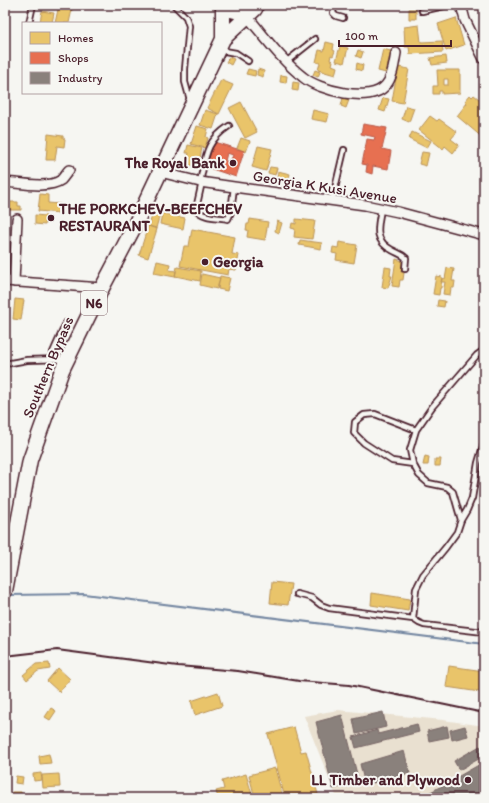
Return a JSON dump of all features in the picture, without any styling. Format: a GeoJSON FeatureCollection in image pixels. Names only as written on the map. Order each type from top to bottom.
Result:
{"type":"FeatureCollection","features":[{"type":"Feature","properties":{"kind":"highway","name":"Southern Bypass"},"geometry":{"type":"LineString","coordinates":[[220,44],[223,5]]}},
{"type":"Feature","properties":{"kind":"highway","name":"N6"},"geometry":{"type":"LineString","coordinates":[[223,5],[236,12],[242,13],[254,10]]}},
{"type":"Feature","properties":{"kind":"highway","name":"Southern Bypass"},"geometry":{"type":"LineString","coordinates":[[6,586],[30,460],[57,382],[67,358],[133,229],[220,44],[254,10]]}},
{"type":"Feature","properties":{"kind":"street"},"geometry":{"type":"LineString","coordinates":[[461,5],[465,20],[484,59]]}},
{"type":"Feature","properties":{"kind":"street"},"geometry":{"type":"LineString","coordinates":[[254,10],[286,62],[305,79],[323,88],[359,95],[380,91],[386,85],[391,75],[396,53]]}},
{"type":"Feature","properties":{"kind":"street"},"geometry":{"type":"LineString","coordinates":[[5,182],[46,185],[54,184],[61,180],[69,170]]}},
{"type":"Feature","properties":{"kind":"street","name":"Georgia K Kusi Avenue"},"geometry":{"type":"LineString","coordinates":[[160,172],[201,182],[398,212],[484,235]]}},
{"type":"Feature","properties":{"kind":"street"},"geometry":{"type":"LineString","coordinates":[[17,219],[9,281],[102,288]]}},
{"type":"Feature","properties":{"kind":"lane"},"geometry":{"type":"LineString","coordinates":[[29,22],[32,5]]}},
{"type":"Feature","properties":{"kind":"lane"},"geometry":{"type":"LineString","coordinates":[[174,5],[186,17],[189,26],[185,82],[191,106]]}},
{"type":"Feature","properties":{"kind":"lane"},"geometry":{"type":"LineString","coordinates":[[334,5],[333,13],[336,16],[343,18]]}},
{"type":"Feature","properties":{"kind":"lane"},"geometry":{"type":"LineString","coordinates":[[422,11],[448,5]]}},
{"type":"Feature","properties":{"kind":"lane"},"geometry":{"type":"LineString","coordinates":[[286,62],[315,39]]}},
{"type":"Feature","properties":{"kind":"lane"},"geometry":{"type":"LineString","coordinates":[[220,44],[248,62]]}},
{"type":"Feature","properties":{"kind":"lane"},"geometry":{"type":"LineString","coordinates":[[229,126],[218,133],[212,141],[206,156],[196,209],[203,215],[228,218],[231,212],[234,187]]}},
{"type":"Feature","properties":{"kind":"lane"},"geometry":{"type":"LineString","coordinates":[[332,201],[344,150]]}},
{"type":"Feature","properties":{"kind":"lane"},"geometry":{"type":"LineString","coordinates":[[381,209],[378,224],[380,240],[385,246],[406,258],[405,269]]}},
{"type":"Feature","properties":{"kind":"lane"},"geometry":{"type":"LineString","coordinates":[[50,359],[66,323]]}},
{"type":"Feature","properties":{"kind":"lane"},"geometry":{"type":"LineString","coordinates":[[461,520],[453,492],[447,487],[428,483],[419,475],[413,464],[410,450],[416,430],[432,407],[477,355],[484,350]]}},
{"type":"Feature","properties":{"kind":"lane"},"geometry":{"type":"LineString","coordinates":[[5,364],[18,361],[67,358]]}},
{"type":"Feature","properties":{"kind":"lane"},"geometry":{"type":"LineString","coordinates":[[413,464],[392,461],[364,443],[354,433],[355,422],[364,415],[375,414],[416,430]]}},
{"type":"Feature","properties":{"kind":"lane"},"geometry":{"type":"LineString","coordinates":[[413,619],[416,589],[423,575],[457,532],[472,498],[478,463],[484,443]]}},
{"type":"Feature","properties":{"kind":"lane"},"geometry":{"type":"LineString","coordinates":[[297,594],[312,598],[321,605],[329,608],[413,619],[424,625],[484,632]]}},
{"type":"Feature","properties":{"kind":"shaded area"},"geometry":{"type":"Polygon","coordinates":[[[338,710],[443,720],[484,726],[484,798],[337,798],[304,716],[338,710]]]}},
{"type":"Feature","properties":{"kind":"building: Homes"},"geometry":{"type":"Polygon","coordinates":[[[59,5],[73,5],[69,22],[55,22],[59,5]]]}},
{"type":"Feature","properties":{"kind":"building: Homes"},"geometry":{"type":"Polygon","coordinates":[[[409,9],[416,9],[416,19],[409,19],[409,9]]]}},
{"type":"Feature","properties":{"kind":"building: Homes"},"geometry":{"type":"Polygon","coordinates":[[[42,11],[54,13],[52,22],[40,22],[42,11]]]}},
{"type":"Feature","properties":{"kind":"building: Homes"},"geometry":{"type":"Polygon","coordinates":[[[456,18],[464,45],[446,51],[438,24],[456,18]]]}},
{"type":"Feature","properties":{"kind":"building: Homes"},"geometry":{"type":"Polygon","coordinates":[[[419,25],[421,42],[442,41],[443,52],[410,54],[409,47],[405,47],[404,27],[419,25]]]}},
{"type":"Feature","properties":{"kind":"building: Homes"},"geometry":{"type":"Polygon","coordinates":[[[326,42],[334,44],[333,50],[335,51],[333,56],[331,55],[330,60],[333,61],[332,65],[337,67],[335,75],[318,70],[320,63],[316,62],[319,50],[324,51],[326,42]]]}},
{"type":"Feature","properties":{"kind":"building: Homes"},"geometry":{"type":"Polygon","coordinates":[[[340,46],[348,48],[344,63],[336,61],[340,46]]]}},
{"type":"Feature","properties":{"kind":"building: Homes"},"geometry":{"type":"Polygon","coordinates":[[[383,49],[394,52],[393,58],[389,58],[386,73],[378,71],[383,49]]]}},
{"type":"Feature","properties":{"kind":"building: Homes"},"geometry":{"type":"Polygon","coordinates":[[[358,50],[363,52],[361,58],[356,56],[358,50]]]}},
{"type":"Feature","properties":{"kind":"building: Homes"},"geometry":{"type":"Polygon","coordinates":[[[446,56],[447,63],[432,65],[430,58],[446,56]]]}},
{"type":"Feature","properties":{"kind":"building: Homes"},"geometry":{"type":"Polygon","coordinates":[[[229,57],[234,59],[231,65],[226,62],[229,57]]]}},
{"type":"Feature","properties":{"kind":"building: Homes"},"geometry":{"type":"Polygon","coordinates":[[[357,63],[363,65],[362,71],[356,69],[357,63]]]}},
{"type":"Feature","properties":{"kind":"building: Homes"},"geometry":{"type":"Polygon","coordinates":[[[398,67],[409,69],[403,103],[392,101],[398,67]]]}},
{"type":"Feature","properties":{"kind":"building: Homes"},"geometry":{"type":"Polygon","coordinates":[[[248,69],[256,71],[255,76],[246,74],[248,69]]]}},
{"type":"Feature","properties":{"kind":"building: Homes"},"geometry":{"type":"Polygon","coordinates":[[[258,69],[264,71],[263,77],[257,75],[258,69]]]}},
{"type":"Feature","properties":{"kind":"building: Homes"},"geometry":{"type":"Polygon","coordinates":[[[315,70],[320,72],[318,77],[313,75],[315,70]]]}},
{"type":"Feature","properties":{"kind":"building: Homes"},"geometry":{"type":"Polygon","coordinates":[[[437,70],[460,70],[460,93],[442,94],[442,91],[439,91],[439,94],[433,94],[433,86],[438,86],[437,70]],[[444,79],[444,85],[448,85],[448,79],[444,79]]]}},
{"type":"Feature","properties":{"kind":"building: Homes"},"geometry":{"type":"Polygon","coordinates":[[[281,75],[287,76],[286,83],[280,82],[281,75]]]}},
{"type":"Feature","properties":{"kind":"building: Homes"},"geometry":{"type":"Polygon","coordinates":[[[221,80],[233,85],[219,114],[207,108],[221,80]]]}},
{"type":"Feature","properties":{"kind":"building: Homes"},"geometry":{"type":"Polygon","coordinates":[[[293,82],[299,83],[298,91],[292,90],[293,82]]]}},
{"type":"Feature","properties":{"kind":"building: Homes"},"geometry":{"type":"Polygon","coordinates":[[[470,95],[472,97],[474,95],[484,103],[484,109],[481,113],[484,114],[484,139],[457,116],[467,103],[465,101],[470,95]]]}},
{"type":"Feature","properties":{"kind":"building: Homes"},"geometry":{"type":"Polygon","coordinates":[[[343,98],[349,100],[346,108],[341,106],[343,98]]]}},
{"type":"Feature","properties":{"kind":"building: Homes"},"geometry":{"type":"Polygon","coordinates":[[[383,98],[389,99],[385,112],[379,110],[383,98]]]}},
{"type":"Feature","properties":{"kind":"building: Homes"},"geometry":{"type":"Polygon","coordinates":[[[241,102],[257,132],[245,138],[229,108],[241,102]]]}},
{"type":"Feature","properties":{"kind":"building: Homes"},"geometry":{"type":"Polygon","coordinates":[[[406,106],[414,108],[409,122],[402,119],[406,106]]]}},
{"type":"Feature","properties":{"kind":"building: Homes"},"geometry":{"type":"Polygon","coordinates":[[[205,110],[218,114],[213,129],[200,125],[205,110]]]}},
{"type":"Feature","properties":{"kind":"building: Homes"},"geometry":{"type":"Polygon","coordinates":[[[313,110],[329,114],[327,122],[311,119],[313,110]]]}},
{"type":"Feature","properties":{"kind":"building: Homes"},"geometry":{"type":"Polygon","coordinates":[[[430,116],[437,121],[439,119],[457,132],[451,139],[459,145],[453,153],[445,146],[443,149],[419,130],[430,116]]]}},
{"type":"Feature","properties":{"kind":"building: Homes"},"geometry":{"type":"Polygon","coordinates":[[[197,126],[208,129],[206,137],[208,138],[205,148],[191,144],[197,126]]]}},
{"type":"Feature","properties":{"kind":"building: Homes"},"geometry":{"type":"Polygon","coordinates":[[[412,132],[431,141],[427,148],[409,139],[412,132]]]}},
{"type":"Feature","properties":{"kind":"building: Homes"},"geometry":{"type":"Polygon","coordinates":[[[48,134],[63,136],[65,139],[64,147],[57,146],[55,160],[46,160],[48,134]]]}},
{"type":"Feature","properties":{"kind":"building: Homes"},"geometry":{"type":"Polygon","coordinates":[[[241,138],[250,141],[246,152],[237,148],[241,138]]]}},
{"type":"Feature","properties":{"kind":"building: Homes"},"geometry":{"type":"Polygon","coordinates":[[[188,145],[202,148],[198,167],[186,164],[189,153],[186,153],[188,145]]]}},
{"type":"Feature","properties":{"kind":"building: Homes"},"geometry":{"type":"Polygon","coordinates":[[[258,146],[272,149],[266,171],[252,167],[258,146]]]}},
{"type":"Feature","properties":{"kind":"building: Homes"},"geometry":{"type":"Polygon","coordinates":[[[422,152],[429,153],[426,166],[419,164],[422,152]]]}},
{"type":"Feature","properties":{"kind":"building: Homes"},"geometry":{"type":"Polygon","coordinates":[[[270,167],[277,168],[275,175],[268,173],[270,167]]]}},
{"type":"Feature","properties":{"kind":"building: Homes"},"geometry":{"type":"Polygon","coordinates":[[[278,171],[290,174],[288,181],[277,179],[278,171]]]}},
{"type":"Feature","properties":{"kind":"building: Homes"},"geometry":{"type":"Polygon","coordinates":[[[40,194],[48,195],[48,203],[60,204],[59,213],[38,211],[40,194]]]}},
{"type":"Feature","properties":{"kind":"building: Homes"},"geometry":{"type":"Polygon","coordinates":[[[5,202],[18,202],[18,206],[21,206],[21,210],[5,210],[5,202]]]}},
{"type":"Feature","properties":{"kind":"building: Homes"},"geometry":{"type":"Polygon","coordinates":[[[153,212],[160,214],[156,228],[149,226],[153,212]]]}},
{"type":"Feature","properties":{"kind":"building: Homes"},"geometry":{"type":"Polygon","coordinates":[[[162,213],[185,218],[183,229],[160,224],[162,213]]]}},
{"type":"Feature","properties":{"kind":"building: Homes"},"geometry":{"type":"Polygon","coordinates":[[[35,215],[46,216],[45,225],[35,224],[35,215]]]}},
{"type":"Feature","properties":{"kind":"building: Homes"},"geometry":{"type":"Polygon","coordinates":[[[250,219],[268,222],[265,240],[247,237],[247,224],[249,224],[250,219]]]}},
{"type":"Feature","properties":{"kind":"building: Homes"},"geometry":{"type":"Polygon","coordinates":[[[296,219],[315,221],[312,239],[294,237],[295,229],[291,228],[292,223],[296,224],[296,219]]]}},
{"type":"Feature","properties":{"kind":"building: Homes"},"geometry":{"type":"Polygon","coordinates":[[[277,221],[282,223],[279,233],[275,231],[277,221]]]}},
{"type":"Feature","properties":{"kind":"building: Homes"},"geometry":{"type":"Polygon","coordinates":[[[148,226],[157,229],[148,258],[139,255],[148,226]]]}},
{"type":"Feature","properties":{"kind":"building: Homes"},"geometry":{"type":"Polygon","coordinates":[[[192,229],[235,237],[232,254],[239,255],[236,270],[229,269],[228,275],[180,266],[184,246],[189,246],[192,229]]]}},
{"type":"Feature","properties":{"kind":"building: Homes"},"geometry":{"type":"Polygon","coordinates":[[[300,240],[322,243],[321,249],[299,245],[300,240]]]}},
{"type":"Feature","properties":{"kind":"building: Homes"},"geometry":{"type":"Polygon","coordinates":[[[339,242],[357,245],[354,263],[336,260],[337,254],[332,253],[333,247],[338,248],[339,242]]]}},
{"type":"Feature","properties":{"kind":"building: Homes"},"geometry":{"type":"Polygon","coordinates":[[[396,259],[403,261],[401,272],[404,273],[403,280],[400,280],[399,287],[392,286],[396,259]]]}},
{"type":"Feature","properties":{"kind":"building: Homes"},"geometry":{"type":"Polygon","coordinates":[[[157,261],[170,264],[169,270],[176,271],[175,277],[154,273],[157,261]]]}},
{"type":"Feature","properties":{"kind":"building: Homes"},"geometry":{"type":"Polygon","coordinates":[[[177,267],[201,271],[200,281],[175,276],[177,267]]]}},
{"type":"Feature","properties":{"kind":"building: Homes"},"geometry":{"type":"Polygon","coordinates":[[[385,267],[391,268],[390,276],[392,276],[388,288],[382,287],[385,267]]]}},
{"type":"Feature","properties":{"kind":"building: Homes"},"geometry":{"type":"Polygon","coordinates":[[[447,268],[454,269],[452,281],[455,281],[454,288],[451,288],[450,295],[443,294],[445,282],[441,282],[442,278],[445,279],[447,268]]]}},
{"type":"Feature","properties":{"kind":"building: Homes"},"geometry":{"type":"Polygon","coordinates":[[[202,274],[220,278],[217,289],[200,285],[202,274]]]}},
{"type":"Feature","properties":{"kind":"building: Homes"},"geometry":{"type":"Polygon","coordinates":[[[220,276],[230,278],[227,291],[218,289],[220,276]]]}},
{"type":"Feature","properties":{"kind":"building: Homes"},"geometry":{"type":"Polygon","coordinates":[[[436,276],[442,277],[439,295],[433,294],[436,276]]]}},
{"type":"Feature","properties":{"kind":"building: Homes"},"geometry":{"type":"Polygon","coordinates":[[[15,299],[24,300],[21,320],[13,319],[15,299]]]}},
{"type":"Feature","properties":{"kind":"building: Homes"},"geometry":{"type":"Polygon","coordinates":[[[438,300],[445,301],[444,307],[437,306],[438,300]]]}},
{"type":"Feature","properties":{"kind":"building: Homes"},"geometry":{"type":"Polygon","coordinates":[[[425,456],[429,457],[428,465],[423,465],[425,456]]]}},
{"type":"Feature","properties":{"kind":"building: Homes"},"geometry":{"type":"Polygon","coordinates":[[[435,459],[441,459],[440,466],[435,466],[435,459]]]}},
{"type":"Feature","properties":{"kind":"building: Homes"},"geometry":{"type":"Polygon","coordinates":[[[272,582],[291,584],[288,605],[270,603],[272,582]]]}},
{"type":"Feature","properties":{"kind":"building: Homes"},"geometry":{"type":"Polygon","coordinates":[[[372,593],[410,599],[408,611],[371,605],[372,593]]]}},
{"type":"Feature","properties":{"kind":"building: Homes"},"geometry":{"type":"Polygon","coordinates":[[[49,663],[50,669],[38,671],[27,680],[23,675],[36,664],[49,663]]]}},
{"type":"Feature","properties":{"kind":"building: Homes"},"geometry":{"type":"Polygon","coordinates":[[[449,666],[484,671],[484,687],[481,687],[480,692],[446,687],[449,666]]]}},
{"type":"Feature","properties":{"kind":"building: Homes"},"geometry":{"type":"Polygon","coordinates":[[[58,668],[70,679],[59,692],[47,681],[58,668]]]}},
{"type":"Feature","properties":{"kind":"building: Homes"},"geometry":{"type":"Polygon","coordinates":[[[218,692],[222,706],[195,715],[191,701],[218,692]]]}},
{"type":"Feature","properties":{"kind":"building: Homes"},"geometry":{"type":"Polygon","coordinates":[[[51,708],[56,711],[50,720],[45,717],[51,708]]]}},
{"type":"Feature","properties":{"kind":"building: Homes"},"geometry":{"type":"Polygon","coordinates":[[[294,727],[301,752],[306,751],[319,798],[285,798],[268,734],[294,727]]]}},
{"type":"Feature","properties":{"kind":"building: Homes"},"geometry":{"type":"Polygon","coordinates":[[[49,754],[51,763],[40,764],[39,756],[49,754]]]}},
{"type":"Feature","properties":{"kind":"building: Homes"},"geometry":{"type":"Polygon","coordinates":[[[275,768],[283,798],[255,798],[249,775],[275,768]]]}},
{"type":"Feature","properties":{"kind":"building: Homes"},"geometry":{"type":"Polygon","coordinates":[[[41,773],[42,780],[34,781],[33,774],[41,773]]]}},
{"type":"Feature","properties":{"kind":"building: Homes"},"geometry":{"type":"Polygon","coordinates":[[[59,774],[60,787],[43,788],[42,775],[59,774]]]}},
{"type":"Feature","properties":{"kind":"building: Homes"},"geometry":{"type":"Polygon","coordinates":[[[246,774],[253,798],[218,798],[216,791],[224,789],[222,781],[246,774]]]}},
{"type":"Feature","properties":{"kind":"building: Homes"},"geometry":{"type":"Polygon","coordinates":[[[16,776],[23,777],[22,784],[15,783],[16,776]]]}},
{"type":"Feature","properties":{"kind":"building: Homes"},"geometry":{"type":"Polygon","coordinates":[[[12,792],[21,792],[22,797],[12,797],[12,792]]]}},
{"type":"Feature","properties":{"kind":"building: Shops"},"geometry":{"type":"Polygon","coordinates":[[[363,124],[387,128],[382,149],[391,151],[388,169],[373,166],[372,174],[366,172],[367,165],[362,164],[367,139],[374,140],[375,137],[361,134],[363,124]]]}},
{"type":"Feature","properties":{"kind":"building: Shops"},"geometry":{"type":"Polygon","coordinates":[[[214,142],[244,151],[236,177],[206,167],[214,142]],[[227,153],[225,161],[230,162],[233,155],[227,153]]]}},
{"type":"Feature","properties":{"kind":"building: Industry"},"geometry":{"type":"Polygon","coordinates":[[[383,712],[386,727],[356,734],[353,719],[383,712]]]}},
{"type":"Feature","properties":{"kind":"building: Industry"},"geometry":{"type":"Polygon","coordinates":[[[342,715],[359,782],[333,789],[316,722],[342,715]]]}},
{"type":"Feature","properties":{"kind":"building: Industry"},"geometry":{"type":"Polygon","coordinates":[[[417,724],[419,732],[356,748],[353,737],[377,730],[378,734],[417,724]]]}},
{"type":"Feature","properties":{"kind":"building: Industry"},"geometry":{"type":"Polygon","coordinates":[[[447,726],[449,737],[429,741],[427,731],[447,726]]]}},
{"type":"Feature","properties":{"kind":"building: Industry"},"geometry":{"type":"Polygon","coordinates":[[[465,726],[468,736],[452,740],[450,730],[465,726]]]}},
{"type":"Feature","properties":{"kind":"building: Industry"},"geometry":{"type":"Polygon","coordinates":[[[480,746],[484,756],[459,770],[454,761],[480,746]]]}},
{"type":"Feature","properties":{"kind":"building: Industry"},"geometry":{"type":"Polygon","coordinates":[[[404,751],[410,773],[365,785],[360,764],[404,751]]]}},
{"type":"Feature","properties":{"kind":"building: Industry","name":"LL Timber and Plywood"},"geometry":{"type":"Polygon","coordinates":[[[484,762],[484,798],[420,798],[484,762]]]}},
{"type":"Feature","properties":{"kind":"building: Industry"},"geometry":{"type":"Polygon","coordinates":[[[354,794],[355,798],[342,797],[354,794]]]}},
{"type":"Feature","properties":{"kind":"waterway"},"geometry":{"type":"LineString","coordinates":[[8,595],[84,594],[484,644]]}},
{"type":"Feature","properties":{"kind":"railway"},"geometry":{"type":"LineString","coordinates":[[5,656],[57,650],[178,666],[238,671],[299,681],[349,685],[484,713]]}},
{"type":"Feature","properties":{"kind":"place","name":"The Royal Bank"},"geometry":{"type":"Point","coordinates":[233,163]}},
{"type":"Feature","properties":{"kind":"place","name":"THE PORKCHEV-BEEFCHEV RESTAURANT"},"geometry":{"type":"Point","coordinates":[51,218]}},
{"type":"Feature","properties":{"kind":"place","name":"Georgia"},"geometry":{"type":"Point","coordinates":[205,262]}},
{"type":"Feature","properties":{"kind":"place","name":"LL Timber and Plywood"},"geometry":{"type":"Point","coordinates":[468,780]}}]}
